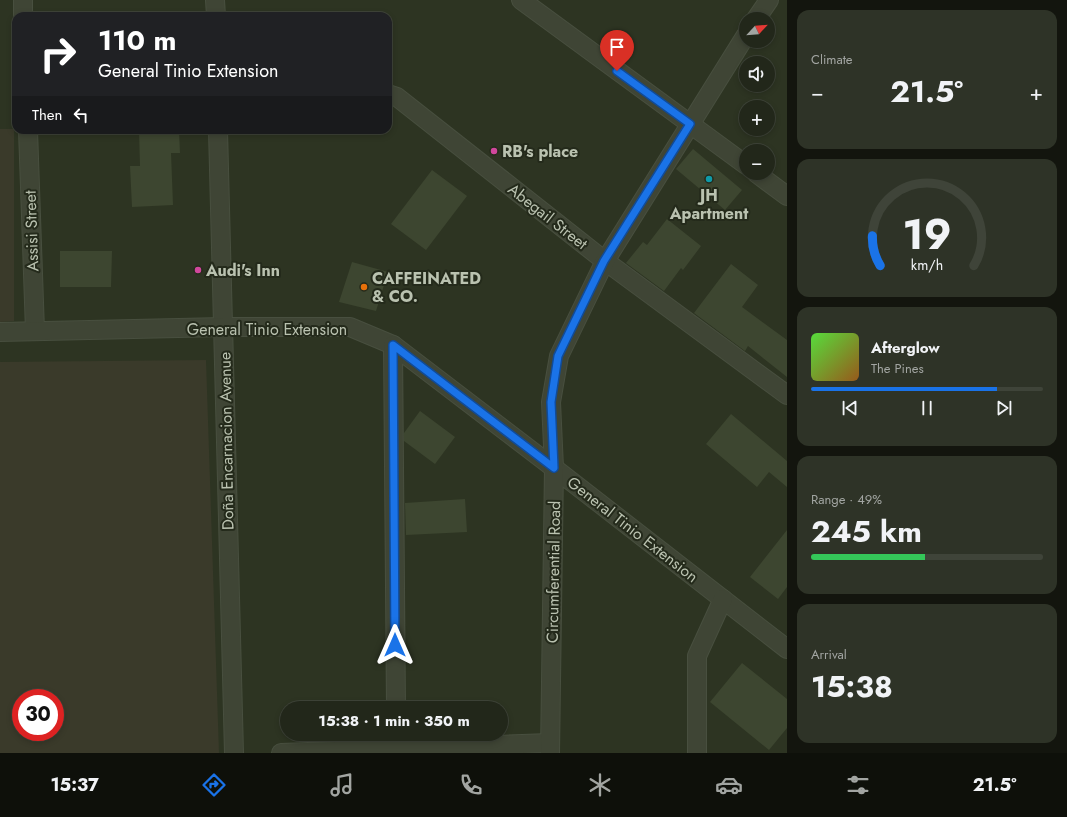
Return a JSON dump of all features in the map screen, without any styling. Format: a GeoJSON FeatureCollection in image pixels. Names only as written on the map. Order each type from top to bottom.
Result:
{"type":"FeatureCollection","features":[{"type":"Feature","properties":{"kind":"street"},"geometry":{"type":"LineString","coordinates":[[23,0],[24,12]]}},
{"type":"Feature","properties":{"kind":"street"},"geometry":{"type":"LineString","coordinates":[[215,0],[216,12]]}},
{"type":"Feature","properties":{"kind":"street"},"geometry":{"type":"LineString","coordinates":[[521,0],[739,160]]}},
{"type":"Feature","properties":{"kind":"street"},"geometry":{"type":"LineString","coordinates":[[761,12],[769,0]]}},
{"type":"Feature","properties":{"kind":"street","name":"Circumferential Road"},"geometry":{"type":"LineString","coordinates":[[550,748],[554,468],[551,402],[558,356],[604,261],[739,47]]}},
{"type":"Feature","properties":{"kind":"street","name":"Abegail Street"},"geometry":{"type":"LineString","coordinates":[[392,95],[398,97],[604,261],[787,395]]}},
{"type":"Feature","properties":{"kind":"street","name":"Assisi Street"},"geometry":{"type":"LineString","coordinates":[[28,134],[35,331]]}},
{"type":"Feature","properties":{"kind":"street","name":"Doña Encarnacion Avenue"},"geometry":{"type":"LineString","coordinates":[[218,134],[234,753]]}},
{"type":"Feature","properties":{"kind":"street"},"geometry":{"type":"LineString","coordinates":[[765,180],[787,196]]}},
{"type":"Feature","properties":{"kind":"street","name":"General Tinio Extension"},"geometry":{"type":"LineString","coordinates":[[0,332],[224,327],[350,327],[393,345],[787,649]]}},
{"type":"Feature","properties":{"kind":"street"},"geometry":{"type":"LineString","coordinates":[[393,345],[396,701]]}},
{"type":"Feature","properties":{"kind":"street"},"geometry":{"type":"LineString","coordinates":[[697,753],[697,656],[723,599]]}},
{"type":"Feature","properties":{"kind":"street"},"geometry":{"type":"LineString","coordinates":[[281,753],[396,745],[550,748]]}},
{"type":"Feature","properties":{"kind":"green space"},"geometry":{"type":"Polygon","coordinates":[[[0,129],[12,129],[12,134],[14,134],[14,321],[0,322],[0,129]]]}},
{"type":"Feature","properties":{"kind":"green space"},"geometry":{"type":"Polygon","coordinates":[[[206,360],[219,753],[0,753],[0,362],[206,360]]]}},
{"type":"Feature","properties":{"kind":"building"},"geometry":{"type":"Polygon","coordinates":[[[139,134],[179,134],[180,153],[171,153],[173,205],[132,207],[130,166],[140,166],[139,134]]]}},
{"type":"Feature","properties":{"kind":"building","name":"JH Apartment"},"geometry":{"type":"Polygon","coordinates":[[[693,149],[742,190],[725,210],[676,169],[693,149]]]}},
{"type":"Feature","properties":{"kind":"building"},"geometry":{"type":"Polygon","coordinates":[[[432,170],[467,196],[426,250],[391,224],[432,170]]]}},
{"type":"Feature","properties":{"kind":"building"},"geometry":{"type":"Polygon","coordinates":[[[667,219],[701,246],[683,270],[681,268],[664,291],[626,263],[643,242],[647,245],[667,219]]]}},
{"type":"Feature","properties":{"kind":"building"},"geometry":{"type":"Polygon","coordinates":[[[60,251],[112,251],[111,287],[60,287],[60,251]]]}},
{"type":"Feature","properties":{"kind":"building","name":"CAFFEINATED & CO."},"geometry":{"type":"Polygon","coordinates":[[[352,262],[388,272],[376,311],[339,302],[352,262]]]}},
{"type":"Feature","properties":{"kind":"building"},"geometry":{"type":"Polygon","coordinates":[[[731,264],[758,285],[742,307],[787,340],[787,377],[748,346],[745,351],[694,313],[731,264]]]}},
{"type":"Feature","properties":{"kind":"building"},"geometry":{"type":"Polygon","coordinates":[[[420,411],[455,437],[435,464],[404,441],[404,433],[420,411]]]}},
{"type":"Feature","properties":{"kind":"building"},"geometry":{"type":"Polygon","coordinates":[[[731,414],[787,461],[787,487],[769,472],[757,487],[706,444],[731,414]]]}},
{"type":"Feature","properties":{"kind":"building"},"geometry":{"type":"Polygon","coordinates":[[[465,499],[467,532],[406,535],[405,503],[465,499]]]}},
{"type":"Feature","properties":{"kind":"building"},"geometry":{"type":"Polygon","coordinates":[[[787,530],[787,587],[778,599],[750,577],[787,530]]]}},
{"type":"Feature","properties":{"kind":"building"},"geometry":{"type":"Polygon","coordinates":[[[742,663],[787,699],[787,728],[769,750],[710,702],[742,663]]]}},
{"type":"Feature","properties":{"kind":"place","name":"RB's place"},"geometry":{"type":"Point","coordinates":[494,151]}},
{"type":"Feature","properties":{"kind":"place","name":"JH Apartment"},"geometry":{"type":"Point","coordinates":[709,179]}},
{"type":"Feature","properties":{"kind":"place","name":"Audi's Inn"},"geometry":{"type":"Point","coordinates":[198,270]}},
{"type":"Feature","properties":{"kind":"place","name":"CAFFEINATED & CO."},"geometry":{"type":"Point","coordinates":[364,287]}},
{"type":"Feature","properties":{"kind":"route"},"geometry":{"type":"LineString","coordinates":[[395,645],[393,345],[554,468],[551,402],[558,356],[604,261],[690,124],[617,71]]}}]}
